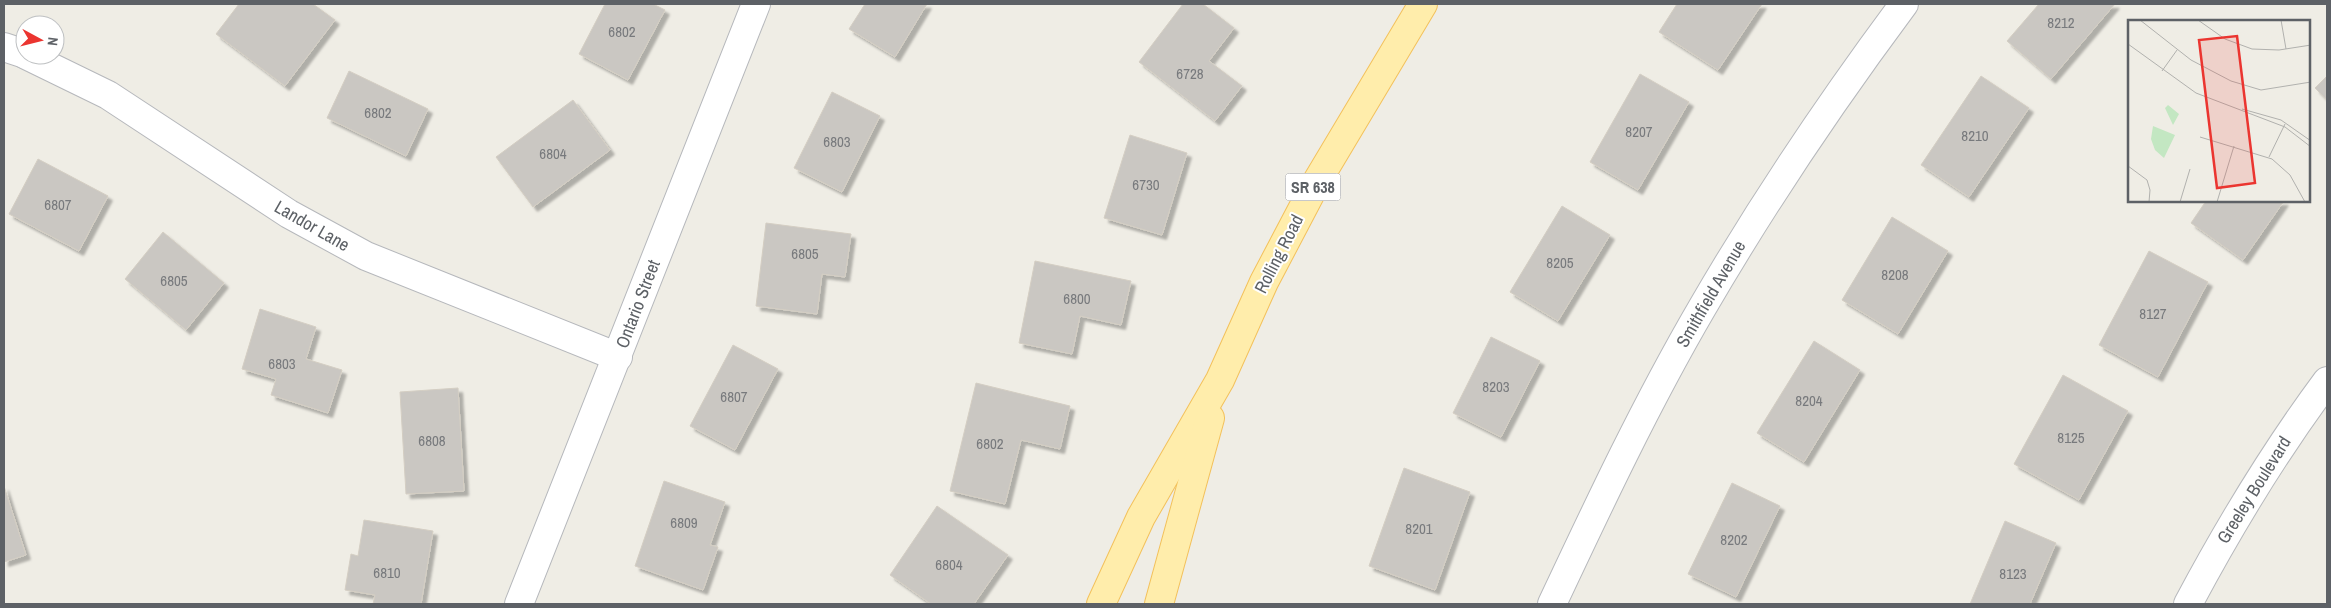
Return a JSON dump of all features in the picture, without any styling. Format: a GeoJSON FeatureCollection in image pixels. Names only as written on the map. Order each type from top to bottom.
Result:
{"type":"FeatureCollection","features":[{"type":"Feature","properties":{"kind":"main road","name":"Rolling Road"},"geometry":{"type":"LineString","coordinates":[[1101,604],[1141,517],[1220,380],[1264,282],[1316,184],[1423,4]]}},
{"type":"Feature","properties":{"kind":"main road","name":"Rolling Road"},"geometry":{"type":"LineString","coordinates":[[1159,604],[1220,380]]}},
{"type":"Feature","properties":{"kind":"street","name":"Ontario Street"},"geometry":{"type":"LineString","coordinates":[[519,604],[756,4]]}},
{"type":"Feature","properties":{"kind":"street","name":"Smithfield Avenue"},"geometry":{"type":"LineString","coordinates":[[1552,604],[1637,427],[1701,309],[1772,192],[1845,83],[1904,4]]}},
{"type":"Feature","properties":{"kind":"street","name":"Landor Lane"},"geometry":{"type":"LineString","coordinates":[[46,65],[108,95],[289,214],[366,256],[618,356]]}},
{"type":"Feature","properties":{"kind":"street","name":"Greeley Boulevard"},"geometry":{"type":"LineString","coordinates":[[2188,604],[2219,546],[2300,417],[2327,381]]}},
{"type":"Feature","properties":{"kind":"building"},"geometry":{"type":"Polygon","coordinates":[[[239,4],[313,4],[335,20],[285,86],[216,34],[239,4]]]}},
{"type":"Feature","properties":{"kind":"building"},"geometry":{"type":"Polygon","coordinates":[[[605,4],[653,4],[665,10],[628,80],[579,54],[605,4]]]}},
{"type":"Feature","properties":{"kind":"building"},"geometry":{"type":"Polygon","coordinates":[[[865,4],[927,4],[895,57],[849,29],[865,4]]]}},
{"type":"Feature","properties":{"kind":"building"},"geometry":{"type":"Polygon","coordinates":[[[1183,4],[1203,4],[1234,28],[1209,61],[1242,86],[1215,121],[1139,62],[1183,4]]]}},
{"type":"Feature","properties":{"kind":"building"},"geometry":{"type":"Polygon","coordinates":[[[1677,4],[1762,4],[1718,70],[1659,32],[1677,4]]]}},
{"type":"Feature","properties":{"kind":"building"},"geometry":{"type":"Polygon","coordinates":[[[2039,4],[2115,4],[2051,79],[2007,41],[2039,4]]]}},
{"type":"Feature","properties":{"kind":"building"},"geometry":{"type":"Polygon","coordinates":[[[349,71],[428,109],[406,156],[327,118],[349,71]]]}},
{"type":"Feature","properties":{"kind":"building"},"geometry":{"type":"Polygon","coordinates":[[[1640,74],[1689,102],[1638,190],[1590,162],[1640,74]]]}},
{"type":"Feature","properties":{"kind":"building"},"geometry":{"type":"Polygon","coordinates":[[[1981,76],[2029,108],[1969,197],[1921,165],[1981,76]]]}},
{"type":"Feature","properties":{"kind":"building"},"geometry":{"type":"Polygon","coordinates":[[[2327,76],[2327,100],[2315,88],[2327,76]]]}},
{"type":"Feature","properties":{"kind":"building"},"geometry":{"type":"Polygon","coordinates":[[[832,92],[880,116],[842,192],[794,168],[832,92]]]}},
{"type":"Feature","properties":{"kind":"building"},"geometry":{"type":"Polygon","coordinates":[[[573,100],[610,150],[533,207],[496,157],[573,100]]]}},
{"type":"Feature","properties":{"kind":"building"},"geometry":{"type":"Polygon","coordinates":[[[1130,135],[1187,153],[1162,235],[1104,218],[1130,135]]]}},
{"type":"Feature","properties":{"kind":"building"},"geometry":{"type":"Polygon","coordinates":[[[38,159],[108,196],[79,251],[9,214],[38,159]]]}},
{"type":"Feature","properties":{"kind":"building"},"geometry":{"type":"Polygon","coordinates":[[[2205,202],[2283,202],[2243,260],[2191,223],[2205,202]]]}},
{"type":"Feature","properties":{"kind":"building"},"geometry":{"type":"Polygon","coordinates":[[[1562,206],[1610,235],[1558,321],[1510,292],[1562,206]]]}},
{"type":"Feature","properties":{"kind":"building"},"geometry":{"type":"Polygon","coordinates":[[[1892,217],[1948,251],[1898,334],[1842,300],[1892,217]]]}},
{"type":"Feature","properties":{"kind":"building"},"geometry":{"type":"Polygon","coordinates":[[[766,223],[851,234],[845,277],[822,274],[817,314],[756,306],[766,223]]]}},
{"type":"Feature","properties":{"kind":"building"},"geometry":{"type":"Polygon","coordinates":[[[163,232],[224,283],[186,330],[125,279],[163,232]]]}},
{"type":"Feature","properties":{"kind":"building"},"geometry":{"type":"Polygon","coordinates":[[[2149,251],[2208,282],[2158,377],[2099,345],[2149,251]]]}},
{"type":"Feature","properties":{"kind":"building"},"geometry":{"type":"Polygon","coordinates":[[[1035,261],[1131,281],[1121,325],[1080,316],[1072,354],[1019,343],[1035,261]]]}},
{"type":"Feature","properties":{"kind":"building"},"geometry":{"type":"Polygon","coordinates":[[[260,309],[316,327],[306,359],[342,370],[328,413],[271,395],[276,379],[242,369],[260,309]]]}},
{"type":"Feature","properties":{"kind":"building"},"geometry":{"type":"Polygon","coordinates":[[[1491,337],[1540,361],[1501,437],[1453,413],[1491,337]]]}},
{"type":"Feature","properties":{"kind":"building"},"geometry":{"type":"Polygon","coordinates":[[[1814,341],[1860,370],[1804,462],[1757,433],[1814,341]]]}},
{"type":"Feature","properties":{"kind":"building"},"geometry":{"type":"Polygon","coordinates":[[[733,345],[778,369],[735,450],[690,426],[733,345]]]}},
{"type":"Feature","properties":{"kind":"building"},"geometry":{"type":"Polygon","coordinates":[[[2063,375],[2128,411],[2079,500],[2014,464],[2063,375]]]}},
{"type":"Feature","properties":{"kind":"building"},"geometry":{"type":"Polygon","coordinates":[[[976,383],[1070,406],[1060,449],[1021,440],[1005,504],[950,491],[976,383]]]}},
{"type":"Feature","properties":{"kind":"building"},"geometry":{"type":"Polygon","coordinates":[[[458,388],[464,491],[406,494],[400,392],[458,388]]]}},
{"type":"Feature","properties":{"kind":"building"},"geometry":{"type":"Polygon","coordinates":[[[1404,468],[1470,492],[1435,590],[1369,566],[1404,468]]]}},
{"type":"Feature","properties":{"kind":"building"},"geometry":{"type":"Polygon","coordinates":[[[664,481],[725,502],[710,545],[718,547],[703,590],[635,566],[664,481]]]}},
{"type":"Feature","properties":{"kind":"building"},"geometry":{"type":"Polygon","coordinates":[[[1732,483],[1780,506],[1736,597],[1688,574],[1732,483]]]}},
{"type":"Feature","properties":{"kind":"building"},"geometry":{"type":"Polygon","coordinates":[[[4,486],[26,555],[4,562],[4,486]]]}},
{"type":"Feature","properties":{"kind":"building"},"geometry":{"type":"Polygon","coordinates":[[[937,506],[1008,555],[974,604],[931,604],[890,575],[937,506]]]}},
{"type":"Feature","properties":{"kind":"building"},"geometry":{"type":"Polygon","coordinates":[[[364,520],[433,531],[421,604],[373,604],[375,595],[345,590],[351,554],[358,556],[364,520]]]}},
{"type":"Feature","properties":{"kind":"building"},"geometry":{"type":"Polygon","coordinates":[[[2005,521],[2056,543],[2030,604],[1970,604],[2005,521]]]}}]}
